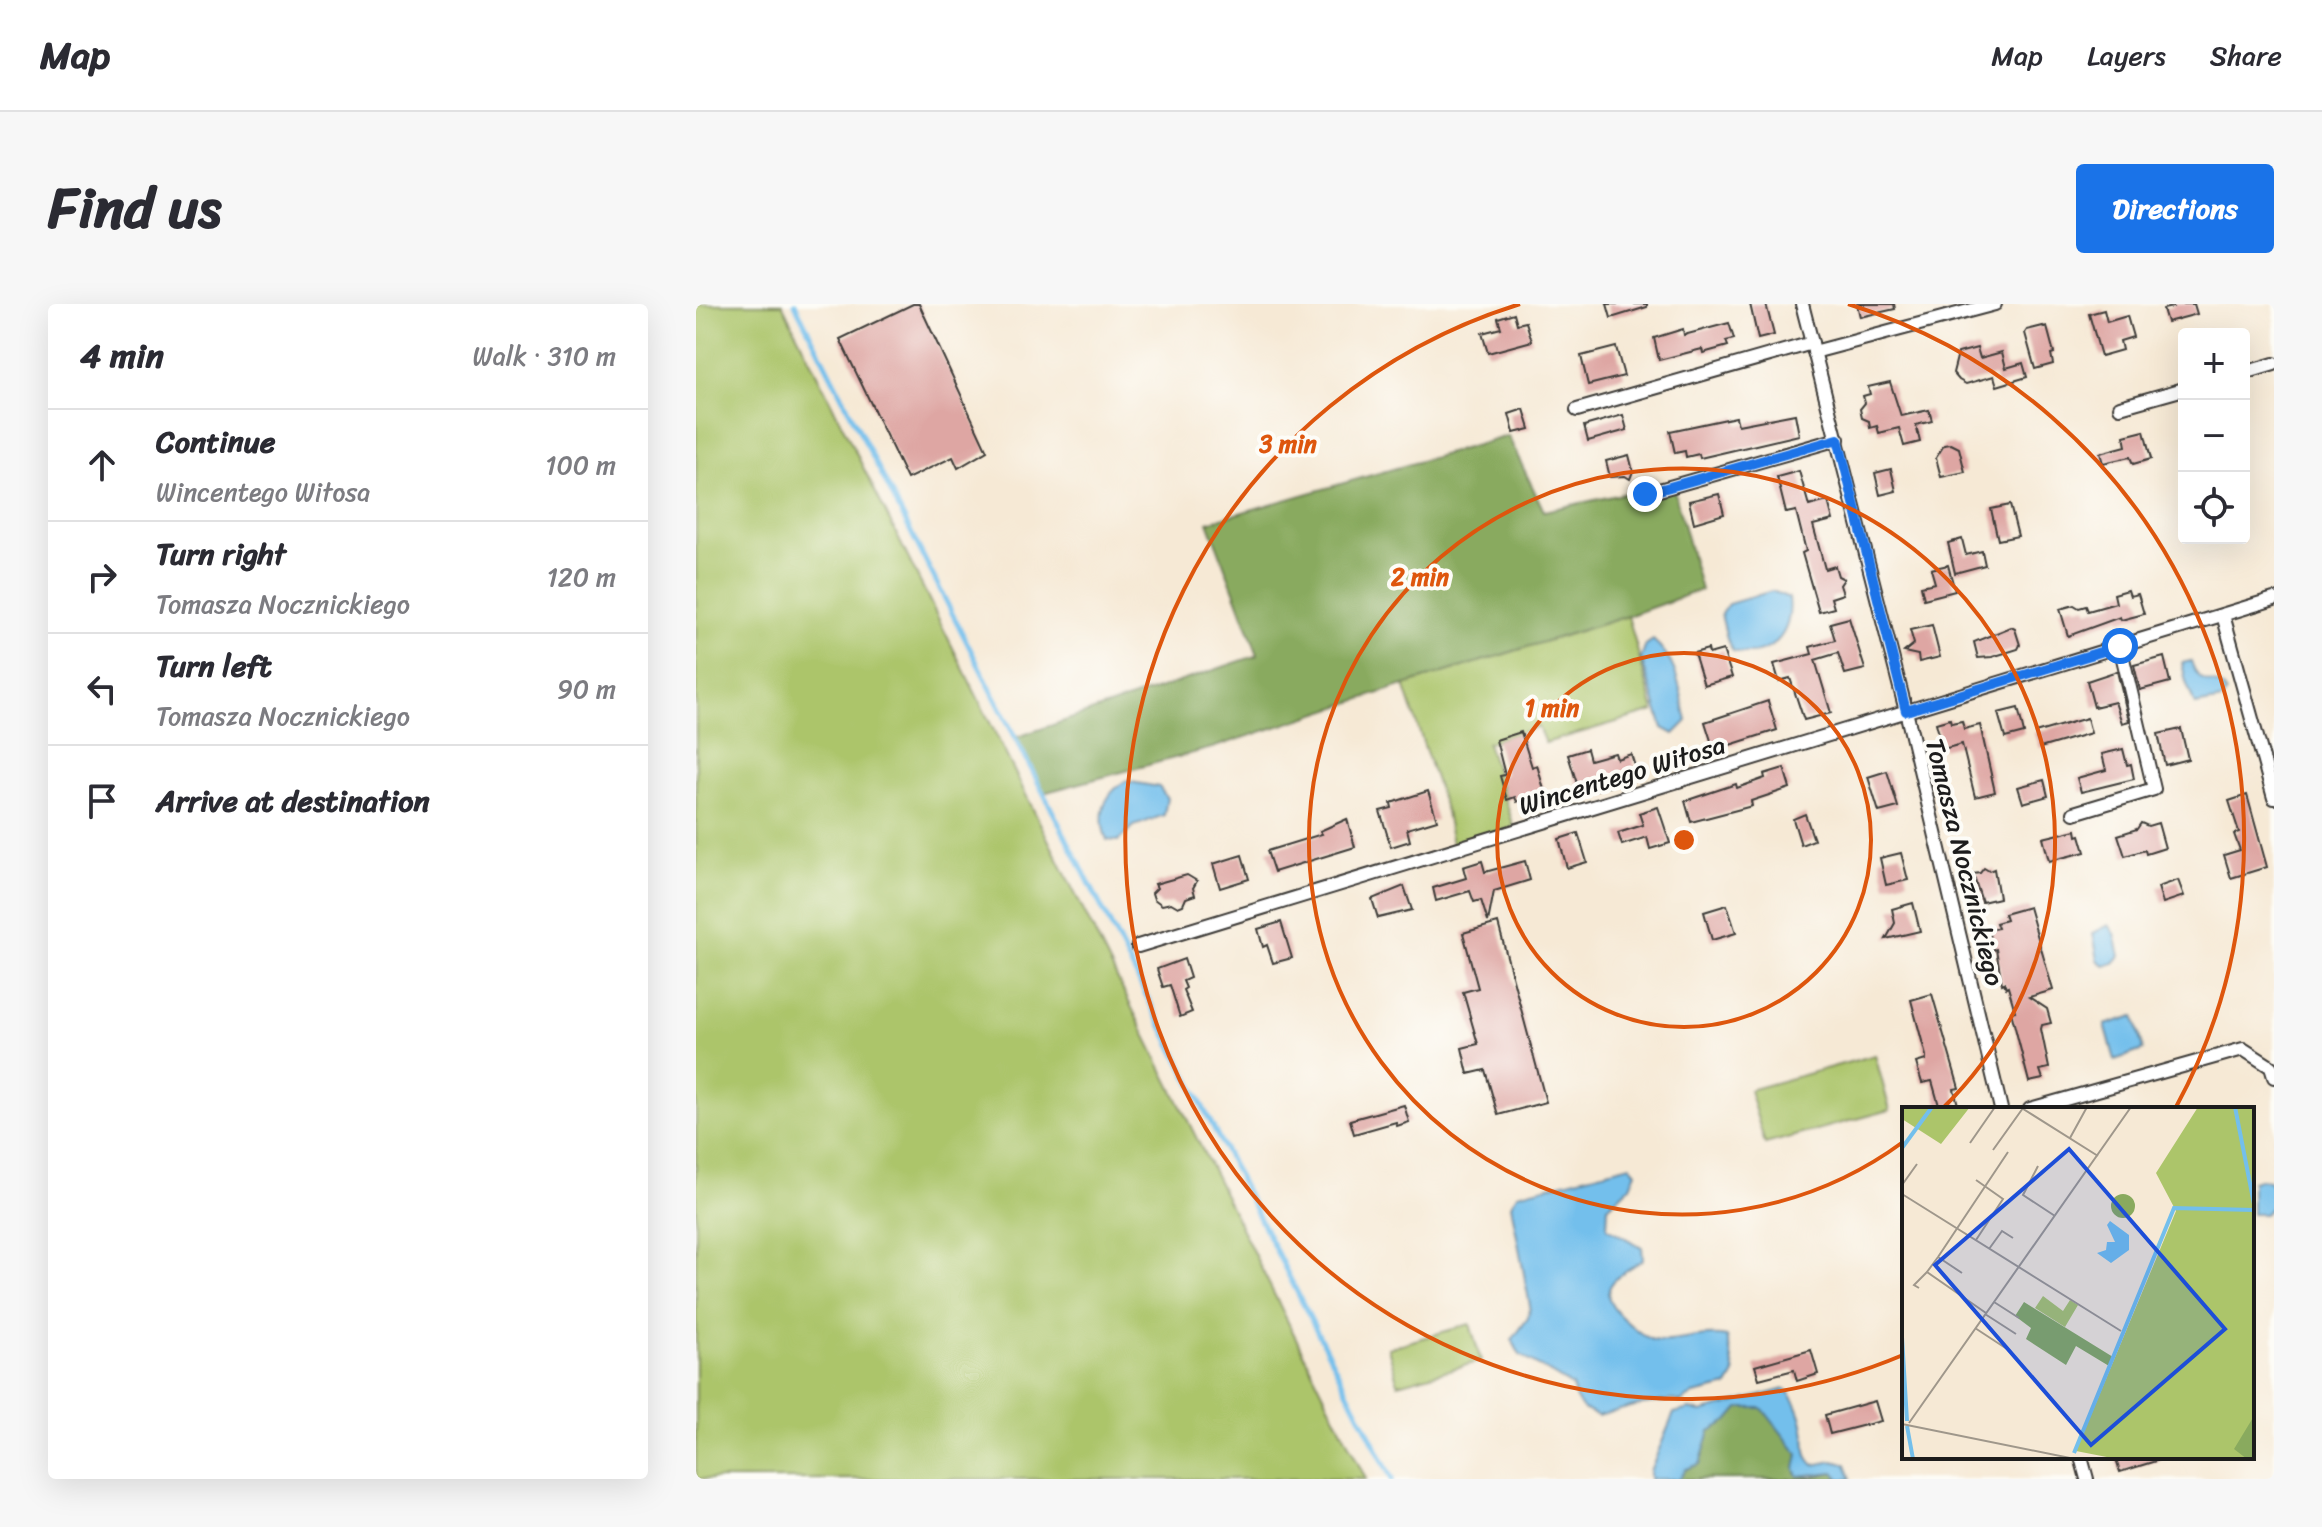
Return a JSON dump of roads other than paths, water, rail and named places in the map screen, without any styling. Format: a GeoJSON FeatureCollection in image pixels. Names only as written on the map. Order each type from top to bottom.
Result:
{"type":"FeatureCollection","features":[{"type":"Feature","properties":{"kind":"street","name":"Tomasza Nocznickiego"},"geometry":{"type":"LineString","coordinates":[[1802,304],[1906,711],[2001,1107]]}},
{"type":"Feature","properties":{"kind":"street"},"geometry":{"type":"LineString","coordinates":[[1577,410],[1813,347],[1995,304]]}},
{"type":"Feature","properties":{"kind":"street"},"geometry":{"type":"LineString","coordinates":[[2250,371],[2274,364]]}},
{"type":"Feature","properties":{"kind":"street"},"geometry":{"type":"LineString","coordinates":[[2120,407],[2178,391]]}},
{"type":"Feature","properties":{"kind":"street"},"geometry":{"type":"LineString","coordinates":[[1645,494],[1838,439]]}},
{"type":"Feature","properties":{"kind":"street","name":"Wincentego Witosa"},"geometry":{"type":"LineString","coordinates":[[1138,946],[2274,599]]}},
{"type":"Feature","properties":{"kind":"street"},"geometry":{"type":"LineString","coordinates":[[2223,615],[2274,798]]}},
{"type":"Feature","properties":{"kind":"street"},"geometry":{"type":"LineString","coordinates":[[2074,813],[2154,789],[2120,646]]}},
{"type":"Feature","properties":{"kind":"street"},"geometry":{"type":"LineString","coordinates":[[2037,1107],[2243,1049],[2271,1067],[2274,1077]]}},
{"type":"Feature","properties":{"kind":"street"},"geometry":{"type":"LineString","coordinates":[[2082,1459],[2087,1479]]}},
{"type":"Feature","properties":{"kind":"water"},"geometry":{"type":"Polygon","coordinates":[[[1772,591],[1789,598],[1790,611],[1783,633],[1776,642],[1758,652],[1733,651],[1721,614],[1728,604],[1772,591]]]}},
{"type":"Feature","properties":{"kind":"water"},"geometry":{"type":"Polygon","coordinates":[[[1653,640],[1673,667],[1687,721],[1674,734],[1663,728],[1641,658],[1646,645],[1653,640]]]}},
{"type":"Feature","properties":{"kind":"water"},"geometry":{"type":"Polygon","coordinates":[[[2191,661],[2199,676],[2222,687],[2226,693],[2222,700],[2195,705],[2182,663],[2191,661]]]}},
{"type":"Feature","properties":{"kind":"water"},"geometry":{"type":"Polygon","coordinates":[[[1125,781],[1159,787],[1167,798],[1164,815],[1134,826],[1118,841],[1107,840],[1102,823],[1104,807],[1107,799],[1125,781]]]}},
{"type":"Feature","properties":{"kind":"water"},"geometry":{"type":"Polygon","coordinates":[[[2109,925],[2115,934],[2120,956],[2114,963],[2105,966],[2098,960],[2093,933],[2109,925]]]}},
{"type":"Feature","properties":{"kind":"water"},"geometry":{"type":"Polygon","coordinates":[[[2134,1016],[2143,1050],[2115,1060],[2105,1025],[2134,1016]]]}},
{"type":"Feature","properties":{"kind":"water"},"geometry":{"type":"Polygon","coordinates":[[[1630,1165],[1636,1172],[1630,1186],[1608,1207],[1607,1228],[1642,1247],[1643,1260],[1615,1280],[1608,1294],[1610,1302],[1616,1312],[1642,1335],[1653,1340],[1727,1337],[1735,1374],[1728,1386],[1694,1394],[1681,1402],[1642,1404],[1598,1416],[1583,1409],[1572,1386],[1520,1355],[1512,1340],[1528,1318],[1530,1306],[1511,1205],[1517,1194],[1630,1165]]]}},
{"type":"Feature","properties":{"kind":"water"},"geometry":{"type":"Polygon","coordinates":[[[2254,1180],[2269,1181],[2274,1187],[2274,1204],[2265,1214],[2254,1214],[2254,1180]]]}},
{"type":"Feature","properties":{"kind":"water"},"geometry":{"type":"Polygon","coordinates":[[[1785,1389],[1799,1410],[1808,1458],[1814,1465],[1833,1461],[1846,1464],[1851,1479],[1840,1479],[1834,1472],[1798,1476],[1795,1469],[1798,1454],[1762,1408],[1739,1408],[1728,1421],[1710,1431],[1700,1464],[1686,1469],[1679,1479],[1650,1479],[1650,1471],[1674,1413],[1689,1409],[1701,1412],[1785,1389]]]}},
{"type":"Feature","properties":{"kind":"waterway"},"geometry":{"type":"LineString","coordinates":[[795,304],[1392,1479]]}}]}
